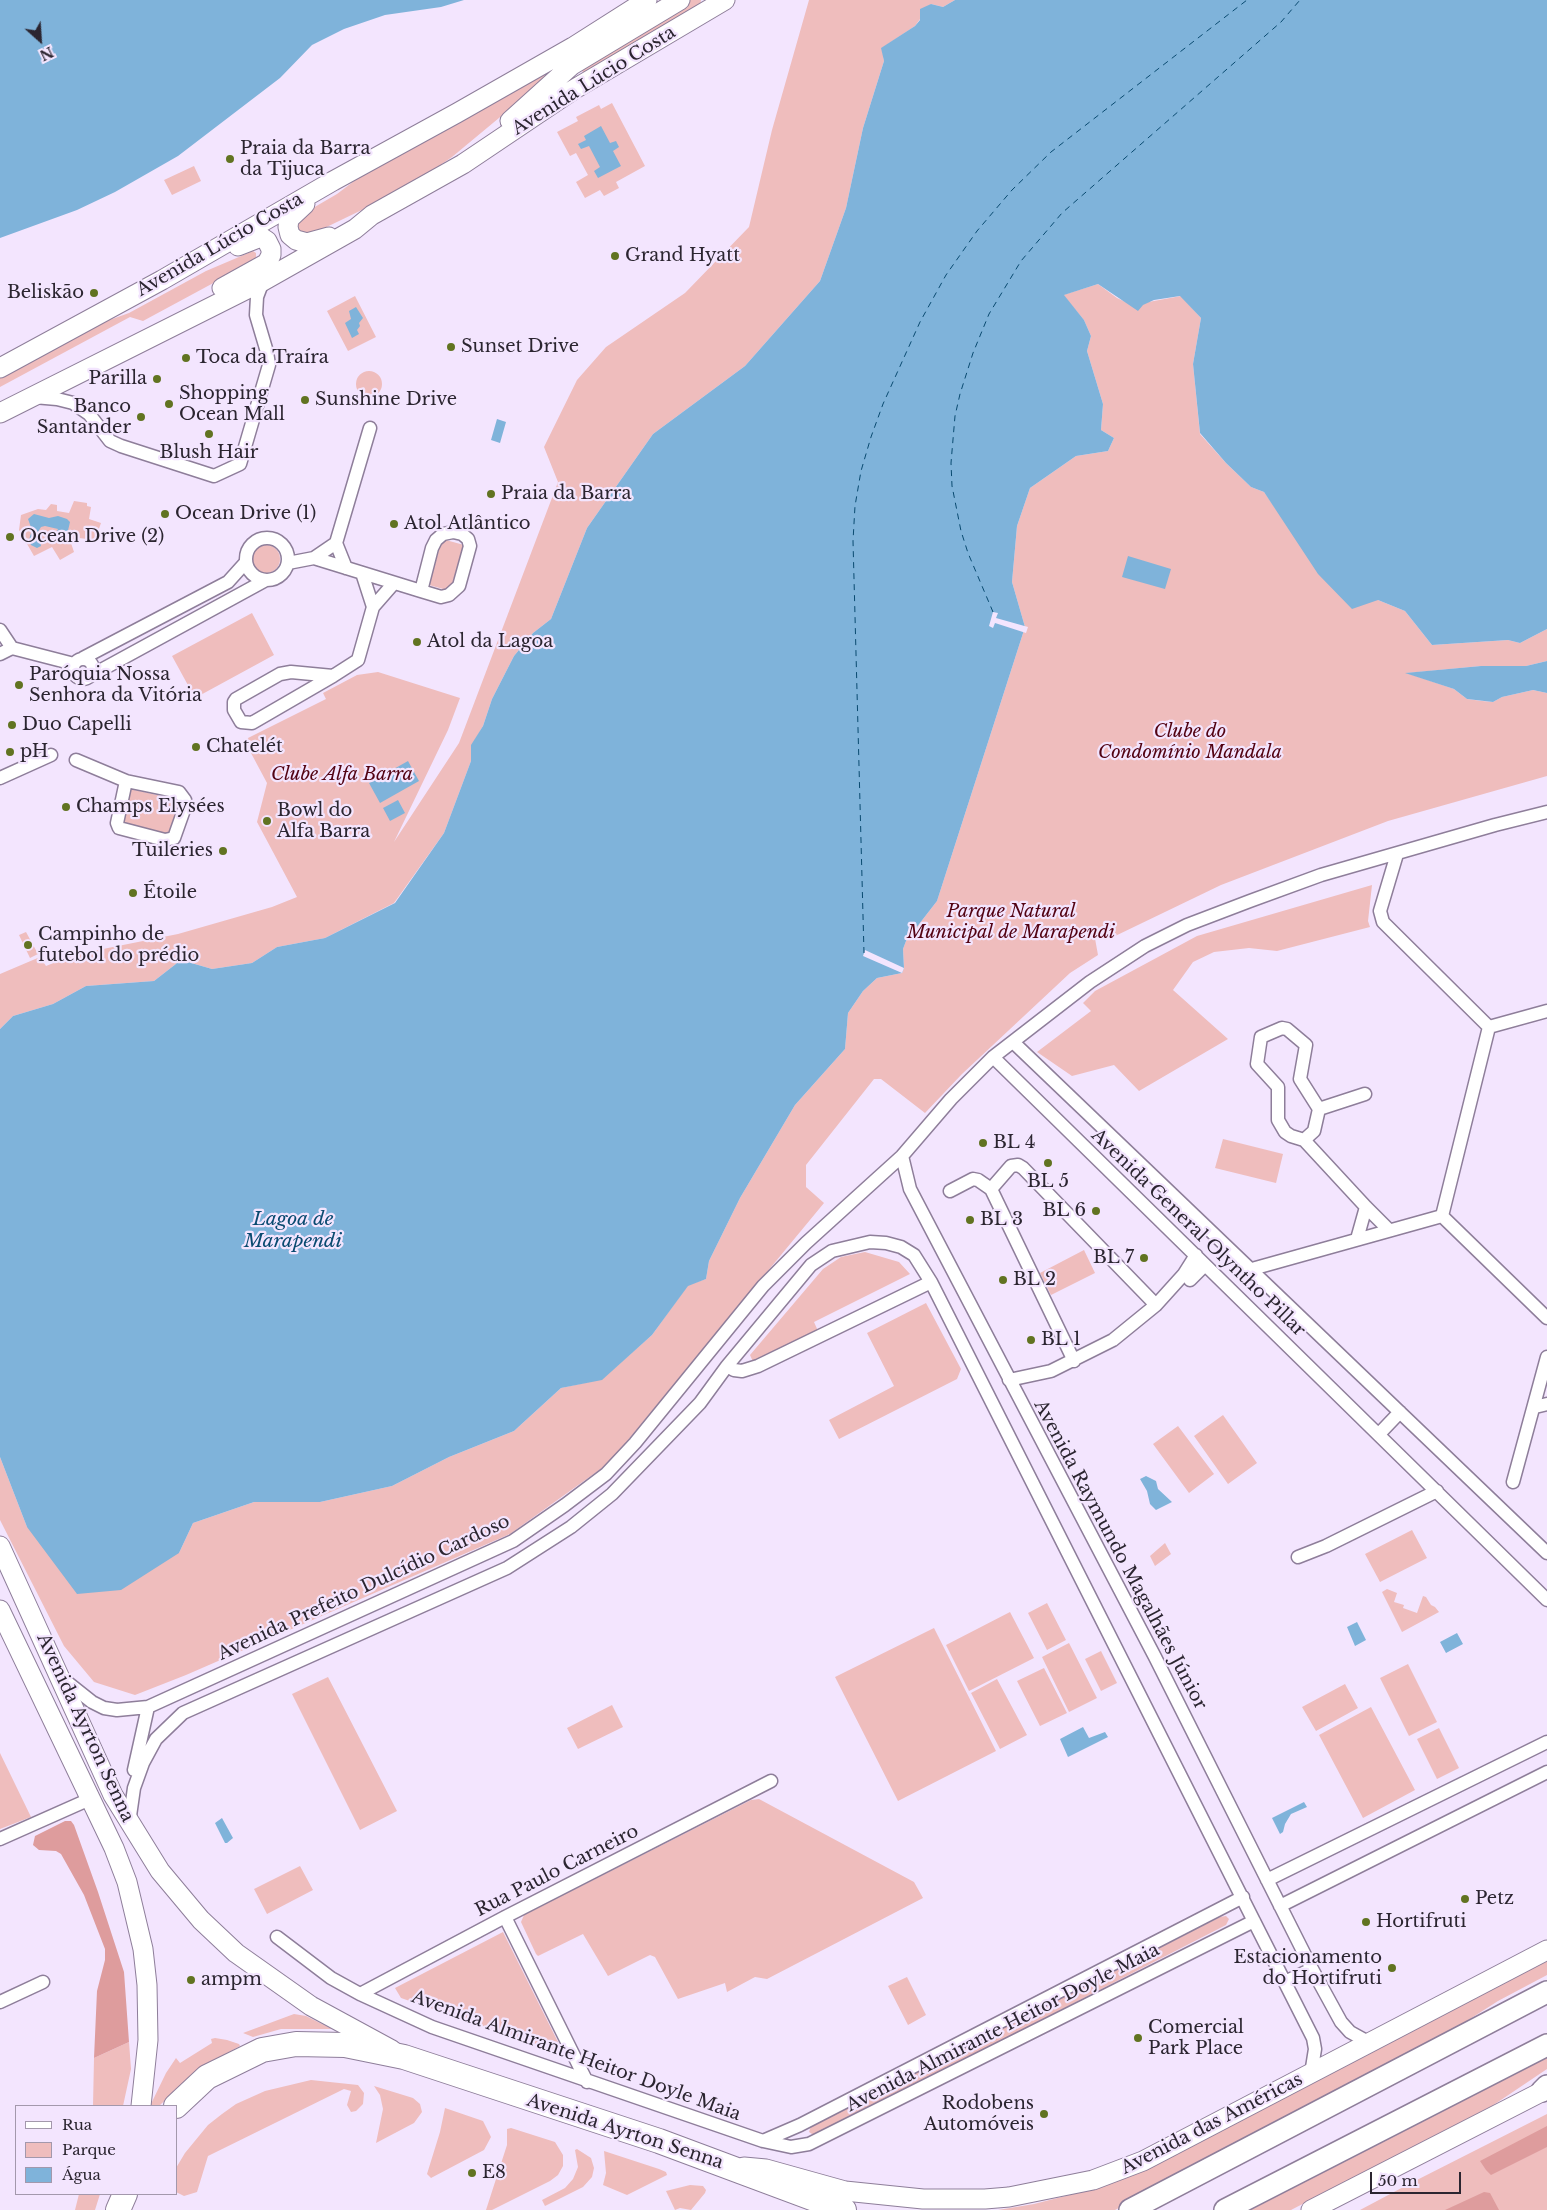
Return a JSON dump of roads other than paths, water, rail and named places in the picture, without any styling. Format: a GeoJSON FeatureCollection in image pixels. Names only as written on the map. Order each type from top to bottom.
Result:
{"type":"FeatureCollection","features":[{"type":"Feature","properties":{"kind":"highway"},"geometry":{"type":"LineString","coordinates":[[1475,2030],[1482,2021],[1547,1987]]}},
{"type":"Feature","properties":{"kind":"highway"},"geometry":{"type":"LineString","coordinates":[[1130,2210],[1547,1992]]}},
{"type":"Feature","properties":{"kind":"highway","name":"Avenida Ayrton Senna"},"geometry":{"type":"LineString","coordinates":[[177,2105],[207,2077],[244,2058],[278,2046],[346,2045],[404,2057],[659,2141],[844,2210]]}},
{"type":"Feature","properties":{"kind":"highway"},"geometry":{"type":"LineString","coordinates":[[1225,2210],[1547,2045]]}},
{"type":"Feature","properties":{"kind":"main road","name":"Avenida Lúcio Costa"},"geometry":{"type":"LineString","coordinates":[[0,368],[162,280],[333,181],[573,47],[647,0]]}},
{"type":"Feature","properties":{"kind":"main road","name":"Avenida Lúcio Costa"},"geometry":{"type":"LineString","coordinates":[[463,164],[572,65],[680,0]]}},
{"type":"Feature","properties":{"kind":"main road"},"geometry":{"type":"LineString","coordinates":[[675,31],[705,6],[709,0]]}},
{"type":"Feature","properties":{"kind":"main road","name":"Avenida Lúcio Costa"},"geometry":{"type":"LineString","coordinates":[[0,413],[263,281],[355,229],[372,215],[463,164],[627,56],[675,31],[725,0]]}},
{"type":"Feature","properties":{"kind":"main road"},"geometry":{"type":"LineString","coordinates":[[333,181],[289,219],[290,235],[296,240],[307,243],[355,229]]}},
{"type":"Feature","properties":{"kind":"main road"},"geometry":{"type":"LineString","coordinates":[[65,380],[267,263],[271,256],[271,249],[267,241],[261,237],[256,238],[162,280]]}},
{"type":"Feature","properties":{"kind":"main road","name":"Avenida Ayrton Senna"},"geometry":{"type":"LineString","coordinates":[[0,1546],[113,1796],[160,1871],[181,1898],[236,1953],[311,2006],[404,2057]]}},
{"type":"Feature","properties":{"kind":"main road","name":"Avenida Ayrton Senna"},"geometry":{"type":"LineString","coordinates":[[0,1610],[114,1848],[127,1882],[143,1949],[149,2016],[141,2105]]}},
{"type":"Feature","properties":{"kind":"main road","name":"Avenida das Américas"},"geometry":{"type":"LineString","coordinates":[[732,2168],[766,2169],[845,2191],[884,2196],[956,2199],[985,2199],[1032,2194],[1093,2180],[1143,2161],[1547,1950]]}},
{"type":"Feature","properties":{"kind":"main road"},"geometry":{"type":"LineString","coordinates":[[1312,2210],[1545,2089]]}},
{"type":"Feature","properties":{"kind":"street"},"geometry":{"type":"LineString","coordinates":[[32,397],[57,399],[73,403],[89,414],[110,441],[214,476],[240,464],[269,365],[256,315],[257,297],[263,281]]}},
{"type":"Feature","properties":{"kind":"street"},"geometry":{"type":"LineString","coordinates":[[346,568],[336,543],[370,428]]}},
{"type":"Feature","properties":{"kind":"street"},"geometry":{"type":"LineString","coordinates":[[314,558],[440,597],[449,595],[459,586],[470,546],[468,539],[462,534],[453,532],[443,534],[436,540],[432,548],[421,591]]}},
{"type":"Feature","properties":{"kind":"street"},"geometry":{"type":"LineString","coordinates":[[246,562],[228,582],[78,661],[73,672],[77,677],[87,679],[266,580],[280,575],[288,562],[288,555],[281,542],[267,537],[253,542],[246,555],[246,562],[253,575],[266,580]]}},
{"type":"Feature","properties":{"kind":"street"},"geometry":{"type":"LineString","coordinates":[[288,562],[314,558],[336,543]]}},
{"type":"Feature","properties":{"kind":"street"},"geometry":{"type":"LineString","coordinates":[[362,573],[373,607]]}},
{"type":"Feature","properties":{"kind":"street"},"geometry":{"type":"LineString","coordinates":[[333,676],[291,672],[280,674],[236,699],[234,710],[242,722],[252,723],[333,676],[358,660],[373,607],[394,583]]}},
{"type":"Feature","properties":{"kind":"street"},"geometry":{"type":"LineString","coordinates":[[0,630],[6,651],[78,661],[89,660],[93,664],[92,675]]}},
{"type":"Feature","properties":{"kind":"street"},"geometry":{"type":"LineString","coordinates":[[0,778],[51,755]]}},
{"type":"Feature","properties":{"kind":"street"},"geometry":{"type":"LineString","coordinates":[[76,760],[126,781],[179,792],[183,796],[185,807],[174,838],[165,840],[119,828],[117,823],[126,781]]}},
{"type":"Feature","properties":{"kind":"street","name":"Avenida Prefeito Dulcídio Cardoso"},"geometry":{"type":"LineString","coordinates":[[61,1678],[92,1702],[104,1708],[117,1710],[148,1706],[513,1541],[606,1474],[635,1443],[763,1286],[806,1243],[902,1156],[951,1099],[993,1057],[1090,982],[1146,946],[1187,925],[1321,875],[1547,812]]}},
{"type":"Feature","properties":{"kind":"street"},"geometry":{"type":"LineString","coordinates":[[1397,854],[1380,911],[1383,922],[1489,1026]]}},
{"type":"Feature","properties":{"kind":"street"},"geometry":{"type":"LineString","coordinates":[[1489,1026],[1547,1011]]}},
{"type":"Feature","properties":{"kind":"street"},"geometry":{"type":"LineString","coordinates":[[1442,1216],[1489,1026]]}},
{"type":"Feature","properties":{"kind":"street"},"geometry":{"type":"LineString","coordinates":[[1304,1140],[1314,1132],[1319,1109],[1300,1079],[1306,1048],[1304,1043],[1284,1028],[1263,1035],[1259,1041],[1257,1064],[1278,1087],[1278,1120],[1285,1132],[1304,1140],[1389,1230]]}},
{"type":"Feature","properties":{"kind":"street","name":"Avenida General Olyntho Pillar"},"geometry":{"type":"LineString","coordinates":[[1013,1042],[1547,1553]]}},
{"type":"Feature","properties":{"kind":"street","name":"Avenida General Olyntho Pillar"},"geometry":{"type":"LineString","coordinates":[[993,1057],[1547,1600]]}},
{"type":"Feature","properties":{"kind":"street"},"geometry":{"type":"LineString","coordinates":[[1319,1109],[1365,1094]]}},
{"type":"Feature","properties":{"kind":"street","name":"Avenida Raymundo Magalhães Júnior"},"geometry":{"type":"LineString","coordinates":[[902,1156],[910,1190],[1009,1380],[1160,1654],[1312,1969],[1341,2022],[1350,2032],[1370,2043]]}},
{"type":"Feature","properties":{"kind":"street"},"geometry":{"type":"LineString","coordinates":[[991,1189],[1011,1166],[1018,1165],[1023,1168],[1156,1305]]}},
{"type":"Feature","properties":{"kind":"street"},"geometry":{"type":"LineString","coordinates":[[950,1191],[973,1179],[978,1180],[991,1189],[1074,1361]]}},
{"type":"Feature","properties":{"kind":"street"},"geometry":{"type":"LineString","coordinates":[[1357,1240],[1366,1207]]}},
{"type":"Feature","properties":{"kind":"street"},"geometry":{"type":"LineString","coordinates":[[1252,1269],[1442,1216]]}},
{"type":"Feature","properties":{"kind":"street"},"geometry":{"type":"LineString","coordinates":[[1442,1216],[1547,1318]]}},
{"type":"Feature","properties":{"kind":"street"},"geometry":{"type":"LineString","coordinates":[[134,1788],[143,1763],[156,1739],[183,1713],[507,1568],[571,1527],[612,1494],[700,1403],[727,1366],[811,1265],[832,1251],[870,1242],[886,1242],[901,1247],[914,1255],[931,1282],[1313,2038],[1315,2049],[1311,2074]]}},
{"type":"Feature","properties":{"kind":"street"},"geometry":{"type":"LineString","coordinates":[[1009,1380],[1051,1371],[1113,1340],[1156,1305],[1184,1274],[1196,1255]]}},
{"type":"Feature","properties":{"kind":"street"},"geometry":{"type":"LineString","coordinates":[[1190,1280],[1205,1265]]}},
{"type":"Feature","properties":{"kind":"street"},"geometry":{"type":"LineString","coordinates":[[727,1366],[734,1370],[742,1370],[758,1366],[931,1282]]}},
{"type":"Feature","properties":{"kind":"street"},"geometry":{"type":"LineString","coordinates":[[1513,1482],[1541,1406],[1547,1358]]}},
{"type":"Feature","properties":{"kind":"street"},"geometry":{"type":"LineString","coordinates":[[1379,1434],[1400,1412]]}},
{"type":"Feature","properties":{"kind":"street"},"geometry":{"type":"LineString","coordinates":[[1298,1558],[1437,1491]]}},
{"type":"Feature","properties":{"kind":"street"},"geometry":{"type":"LineString","coordinates":[[129,1823],[134,1788],[134,1768],[148,1706]]}},
{"type":"Feature","properties":{"kind":"street"},"geometry":{"type":"LineString","coordinates":[[1268,1880],[1547,1742]]}},
{"type":"Feature","properties":{"kind":"street"},"geometry":{"type":"LineString","coordinates":[[1280,1906],[1547,1772]]}},
{"type":"Feature","properties":{"kind":"street","name":"Rua Paulo Carneiro"},"geometry":{"type":"LineString","coordinates":[[360,1994],[505,1917],[771,1781]]}},
{"type":"Feature","properties":{"kind":"street"},"geometry":{"type":"LineString","coordinates":[[0,1839],[90,1799]]}},
{"type":"Feature","properties":{"kind":"street","name":"Avenida Almirante Heitor Doyle Maia"},"geometry":{"type":"LineString","coordinates":[[763,2141],[800,2125],[1243,1897]]}},
{"type":"Feature","properties":{"kind":"street"},"geometry":{"type":"LineString","coordinates":[[505,1917],[587,2082]]}},
{"type":"Feature","properties":{"kind":"street","name":"Avenida Almirante Heitor Doyle Maia"},"geometry":{"type":"LineString","coordinates":[[277,1938],[311,1965],[360,1994],[432,2028],[763,2141],[792,2147],[809,2144],[1254,1921]]}},
{"type":"Feature","properties":{"kind":"street"},"geometry":{"type":"LineString","coordinates":[[1285,1982],[1312,1969]]}},
{"type":"Feature","properties":{"kind":"street"},"geometry":{"type":"LineString","coordinates":[[0,2002],[43,1982]]}},
{"type":"Feature","properties":{"kind":"street"},"geometry":{"type":"LineString","coordinates":[[800,2125],[809,2144]]}},
{"type":"Feature","properties":{"kind":"water"},"geometry":{"type":"Polygon","coordinates":[[[0,0],[464,0],[441,7],[385,15],[344,29],[312,45],[280,78],[178,156],[115,192],[77,210],[0,238],[0,0]]]}},
{"type":"Feature","properties":{"kind":"water","name":"Lagoa de Marapendi"},"geometry":{"type":"Polygon","coordinates":[[[955,0],[1547,0],[1547,629],[1520,643],[1508,640],[1432,645],[1405,611],[1378,600],[1352,609],[1318,574],[1264,492],[1251,487],[1226,463],[1200,433],[1193,364],[1201,318],[1180,296],[1154,300],[1143,305],[1138,311],[1098,284],[1064,295],[1084,320],[1091,336],[1087,351],[1103,404],[1101,430],[1114,438],[1108,451],[1076,456],[1030,488],[1017,526],[1012,582],[1025,627],[937,901],[906,941],[903,949],[904,968],[902,973],[877,978],[863,991],[848,1013],[845,1049],[795,1105],[740,1198],[709,1261],[706,1279],[688,1286],[652,1335],[602,1380],[561,1388],[514,1431],[449,1457],[392,1486],[320,1502],[254,1502],[193,1523],[179,1553],[121,1590],[77,1594],[27,1527],[0,1457],[0,1029],[13,1016],[53,1004],[86,986],[154,981],[181,960],[212,969],[252,963],[277,947],[325,938],[395,903],[444,833],[471,761],[471,745],[483,726],[492,699],[514,656],[533,633],[551,619],[587,528],[653,434],[745,366],[820,281],[846,208],[863,128],[884,61],[881,48],[915,26],[920,20],[920,9],[931,4],[943,7],[955,0]]]}},
{"type":"Feature","properties":{"kind":"water"},"geometry":{"type":"Polygon","coordinates":[[[601,126],[610,143],[616,141],[619,147],[613,151],[621,166],[598,178],[594,171],[600,167],[589,146],[581,149],[578,144],[586,140],[584,136],[601,126]]]}},
{"type":"Feature","properties":{"kind":"water"},"geometry":{"type":"Polygon","coordinates":[[[356,307],[363,318],[357,330],[359,334],[352,338],[345,323],[351,319],[349,311],[356,307]]]}},
{"type":"Feature","properties":{"kind":"water"},"geometry":{"type":"Polygon","coordinates":[[[497,419],[506,422],[500,443],[491,440],[497,419]]]}},
{"type":"Feature","properties":{"kind":"water"},"geometry":{"type":"Polygon","coordinates":[[[34,514],[49,518],[58,516],[67,519],[70,522],[66,539],[59,541],[55,535],[58,529],[45,526],[41,527],[38,532],[41,546],[37,548],[31,545],[29,540],[32,530],[28,519],[34,514]]]}},
{"type":"Feature","properties":{"kind":"water"},"geometry":{"type":"Polygon","coordinates":[[[1128,556],[1171,569],[1165,589],[1122,577],[1128,556]]]}},
{"type":"Feature","properties":{"kind":"water"},"geometry":{"type":"Polygon","coordinates":[[[1547,661],[1547,693],[1533,690],[1502,697],[1493,702],[1467,699],[1454,689],[1405,673],[1481,666],[1526,666],[1547,661]]]}},
{"type":"Feature","properties":{"kind":"water"},"geometry":{"type":"Polygon","coordinates":[[[408,761],[419,781],[380,803],[369,783],[408,761]]]}},
{"type":"Feature","properties":{"kind":"water"},"geometry":{"type":"Polygon","coordinates":[[[398,800],[405,813],[390,821],[383,808],[398,800]]]}},
{"type":"Feature","properties":{"kind":"water"},"geometry":{"type":"Polygon","coordinates":[[[1146,1476],[1156,1481],[1158,1489],[1172,1502],[1156,1510],[1150,1504],[1147,1491],[1140,1479],[1146,1476]]]}},
{"type":"Feature","properties":{"kind":"water"},"geometry":{"type":"Polygon","coordinates":[[[1357,1622],[1366,1640],[1355,1646],[1347,1627],[1357,1622]]]}},
{"type":"Feature","properties":{"kind":"water"},"geometry":{"type":"Polygon","coordinates":[[[1457,1633],[1463,1644],[1446,1653],[1440,1642],[1457,1633]]]}},
{"type":"Feature","properties":{"kind":"water"},"geometry":{"type":"Polygon","coordinates":[[[1083,1727],[1089,1738],[1105,1732],[1108,1737],[1068,1757],[1060,1739],[1083,1727]]]}},
{"type":"Feature","properties":{"kind":"water"},"geometry":{"type":"Polygon","coordinates":[[[1304,1802],[1307,1807],[1291,1814],[1283,1832],[1280,1834],[1272,1818],[1304,1802]]]}},
{"type":"Feature","properties":{"kind":"water"},"geometry":{"type":"Polygon","coordinates":[[[222,1818],[233,1838],[227,1843],[225,1843],[215,1823],[222,1818]]]}},
{"type":"Feature","properties":{"kind":"place","name":"Praia da Barra da Tijuca"},"geometry":{"type":"Point","coordinates":[230,159]}},
{"type":"Feature","properties":{"kind":"place","name":"Grand Hyatt"},"geometry":{"type":"Point","coordinates":[615,256]}},
{"type":"Feature","properties":{"kind":"place","name":"Beliskão"},"geometry":{"type":"Point","coordinates":[94,293]}},
{"type":"Feature","properties":{"kind":"place","name":"Sunset Drive"},"geometry":{"type":"Point","coordinates":[451,347]}},
{"type":"Feature","properties":{"kind":"place","name":"Toca da Traíra"},"geometry":{"type":"Point","coordinates":[186,358]}},
{"type":"Feature","properties":{"kind":"place","name":"Parilla"},"geometry":{"type":"Point","coordinates":[157,379]}},
{"type":"Feature","properties":{"kind":"place","name":"Sunshine Drive"},"geometry":{"type":"Point","coordinates":[305,400]}},
{"type":"Feature","properties":{"kind":"place","name":"Shopping Ocean Mall"},"geometry":{"type":"Point","coordinates":[169,404]}},
{"type":"Feature","properties":{"kind":"place","name":"Banco Santander"},"geometry":{"type":"Point","coordinates":[141,417]}},
{"type":"Feature","properties":{"kind":"place","name":"Blush Hair"},"geometry":{"type":"Point","coordinates":[209,434]}},
{"type":"Feature","properties":{"kind":"place","name":"Praia da Barra"},"geometry":{"type":"Point","coordinates":[491,494]}},
{"type":"Feature","properties":{"kind":"place","name":"Ocean Drive (1)"},"geometry":{"type":"Point","coordinates":[165,514]}},
{"type":"Feature","properties":{"kind":"place","name":"Atol Atlântico"},"geometry":{"type":"Point","coordinates":[394,524]}},
{"type":"Feature","properties":{"kind":"place","name":"Ocean Drive (2)"},"geometry":{"type":"Point","coordinates":[10,537]}},
{"type":"Feature","properties":{"kind":"place","name":"Atol da Lagoa"},"geometry":{"type":"Point","coordinates":[417,642]}},
{"type":"Feature","properties":{"kind":"place","name":"Paróquia Nossa Senhora da Vitória"},"geometry":{"type":"Point","coordinates":[19,685]}},
{"type":"Feature","properties":{"kind":"place","name":"Duo Capelli"},"geometry":{"type":"Point","coordinates":[12,725]}},
{"type":"Feature","properties":{"kind":"place","name":"Chatelét"},"geometry":{"type":"Point","coordinates":[196,747]}},
{"type":"Feature","properties":{"kind":"place","name":"pH"},"geometry":{"type":"Point","coordinates":[10,752]}},
{"type":"Feature","properties":{"kind":"place","name":"Champs Elysées"},"geometry":{"type":"Point","coordinates":[66,807]}},
{"type":"Feature","properties":{"kind":"place","name":"Bowl do Alfa Barra"},"geometry":{"type":"Point","coordinates":[267,821]}},
{"type":"Feature","properties":{"kind":"place","name":"Tuileries"},"geometry":{"type":"Point","coordinates":[223,851]}},
{"type":"Feature","properties":{"kind":"place","name":"Étoile"},"geometry":{"type":"Point","coordinates":[133,893]}},
{"type":"Feature","properties":{"kind":"place","name":"Campinho de futebol do prédio"},"geometry":{"type":"Point","coordinates":[28,945]}},
{"type":"Feature","properties":{"kind":"place","name":"BL 4"},"geometry":{"type":"Point","coordinates":[983,1143]}},
{"type":"Feature","properties":{"kind":"place","name":"BL 5"},"geometry":{"type":"Point","coordinates":[1048,1163]}},
{"type":"Feature","properties":{"kind":"place","name":"BL 6"},"geometry":{"type":"Point","coordinates":[1096,1211]}},
{"type":"Feature","properties":{"kind":"place","name":"BL 3"},"geometry":{"type":"Point","coordinates":[970,1220]}},
{"type":"Feature","properties":{"kind":"place","name":"BL 7"},"geometry":{"type":"Point","coordinates":[1144,1258]}},
{"type":"Feature","properties":{"kind":"place","name":"BL 2"},"geometry":{"type":"Point","coordinates":[1003,1280]}},
{"type":"Feature","properties":{"kind":"place","name":"BL 1"},"geometry":{"type":"Point","coordinates":[1031,1340]}},
{"type":"Feature","properties":{"kind":"place","name":"Petz"},"geometry":{"type":"Point","coordinates":[1465,1899]}},
{"type":"Feature","properties":{"kind":"place","name":"Hortifruti"},"geometry":{"type":"Point","coordinates":[1366,1922]}},
{"type":"Feature","properties":{"kind":"place","name":"Estacionamento do Hortifruti"},"geometry":{"type":"Point","coordinates":[1392,1968]}},
{"type":"Feature","properties":{"kind":"place","name":"ampm"},"geometry":{"type":"Point","coordinates":[191,1980]}},
{"type":"Feature","properties":{"kind":"place","name":"Comercial Park Place"},"geometry":{"type":"Point","coordinates":[1138,2038]}},
{"type":"Feature","properties":{"kind":"place","name":"Rodobens Automóveis"},"geometry":{"type":"Point","coordinates":[1044,2114]}},
{"type":"Feature","properties":{"kind":"place","name":"E8"},"geometry":{"type":"Point","coordinates":[472,2173]}},
{"type":"Feature","properties":{"kind":"park label","name":"Clube do Condomínio Mandala"},"geometry":{"type":"Point","coordinates":[1190,742]}},
{"type":"Feature","properties":{"kind":"park label","name":"Clube Alfa Barra"},"geometry":{"type":"Point","coordinates":[342,775]}},
{"type":"Feature","properties":{"kind":"park label","name":"Parque Natural Municipal de Marapendi"},"geometry":{"type":"Point","coordinates":[1011,922]}}]}
